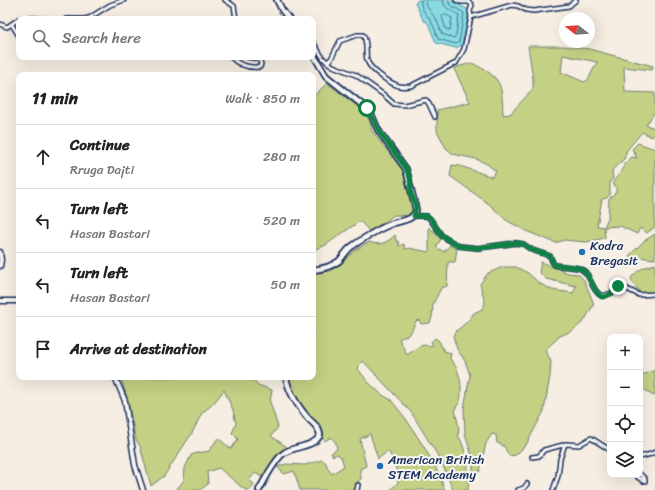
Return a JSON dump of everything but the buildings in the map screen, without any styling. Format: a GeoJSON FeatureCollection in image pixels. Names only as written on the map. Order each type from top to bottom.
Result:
{"type":"FeatureCollection","features":[{"type":"Feature","properties":{"kind":"main road"},"geometry":{"type":"LineString","coordinates":[[277,0],[287,16]]}},
{"type":"Feature","properties":{"kind":"main road"},"geometry":{"type":"LineString","coordinates":[[316,59],[326,76],[370,111],[378,130],[406,168],[410,178],[411,193],[416,207],[414,216],[410,219],[391,224],[372,233],[350,248],[338,262],[316,269]]}},
{"type":"Feature","properties":{"kind":"main road"},"geometry":{"type":"LineString","coordinates":[[259,490],[282,455],[288,450],[313,442],[318,439],[320,435],[318,427],[307,417],[290,392],[287,380]]}},
{"type":"Feature","properties":{"kind":"street"},"geometry":{"type":"LineString","coordinates":[[92,16],[110,5],[124,0]]}},
{"type":"Feature","properties":{"kind":"street"},"geometry":{"type":"LineString","coordinates":[[225,0],[234,6],[236,16]]}},
{"type":"Feature","properties":{"kind":"street"},"geometry":{"type":"LineString","coordinates":[[327,62],[331,59],[340,41],[357,35],[363,35],[366,38],[367,59],[371,68],[396,85],[411,86],[456,63],[464,49],[472,17],[470,11],[471,3],[456,0]]}},
{"type":"Feature","properties":{"kind":"street"},"geometry":{"type":"LineString","coordinates":[[472,17],[512,5],[534,11],[569,6],[576,0]]}},
{"type":"Feature","properties":{"kind":"street"},"geometry":{"type":"LineString","coordinates":[[0,24],[7,27],[16,22]]}},
{"type":"Feature","properties":{"kind":"street"},"geometry":{"type":"LineString","coordinates":[[12,25],[16,31]]}},
{"type":"Feature","properties":{"kind":"street"},"geometry":{"type":"LineString","coordinates":[[316,47],[327,62],[356,75],[394,104],[404,105],[426,100],[435,117]]}},
{"type":"Feature","properties":{"kind":"street"},"geometry":{"type":"LineString","coordinates":[[234,60],[236,63],[242,65],[260,67],[261,64],[259,60]]}},
{"type":"Feature","properties":{"kind":"street"},"geometry":{"type":"LineString","coordinates":[[414,216],[427,216],[442,236],[459,246],[478,248],[520,244],[550,256],[555,265],[581,269],[587,275],[595,291],[602,296],[610,294],[617,286],[639,295],[655,294]]}},
{"type":"Feature","properties":{"kind":"street"},"geometry":{"type":"LineString","coordinates":[[0,252],[0,266]]}},
{"type":"Feature","properties":{"kind":"street"},"geometry":{"type":"LineString","coordinates":[[0,301],[16,301]]}},
{"type":"Feature","properties":{"kind":"street"},"geometry":{"type":"LineString","coordinates":[[116,380],[126,406],[135,465],[143,490]]}},
{"type":"Feature","properties":{"kind":"street"},"geometry":{"type":"LineString","coordinates":[[532,457],[539,456],[544,450],[565,444],[579,445],[591,438],[607,448]]}},
{"type":"Feature","properties":{"kind":"street"},"geometry":{"type":"LineString","coordinates":[[553,490],[558,476],[560,458],[565,444]]}},
{"type":"Feature","properties":{"kind":"street"},"geometry":{"type":"LineString","coordinates":[[643,456],[655,452]]}},
{"type":"Feature","properties":{"kind":"street"},"geometry":{"type":"LineString","coordinates":[[639,478],[643,481],[645,479],[643,477]]}},
{"type":"Feature","properties":{"kind":"street"},"geometry":{"type":"LineString","coordinates":[[518,490],[524,488],[527,484]]}},
{"type":"Feature","properties":{"kind":"street"},"geometry":{"type":"LineString","coordinates":[[357,490],[358,485]]}},
{"type":"Feature","properties":{"kind":"green space"},"geometry":{"type":"Polygon","coordinates":[[[528,46],[559,46],[559,48],[589,49],[653,66],[652,70],[624,67],[625,92],[655,93],[655,112],[646,125],[655,128],[655,133],[652,137],[642,132],[627,150],[624,159],[612,170],[613,179],[610,181],[610,194],[607,198],[602,199],[597,226],[604,227],[605,238],[586,242],[564,240],[556,243],[526,231],[506,220],[489,204],[450,176],[452,165],[460,166],[492,177],[496,171],[487,164],[476,159],[453,154],[446,148],[437,131],[437,110],[470,102],[454,69],[472,63],[482,68],[495,78],[501,88],[503,115],[510,114],[533,89],[528,46]],[[563,55],[561,72],[584,82],[588,80],[597,62],[563,55]]]}},
{"type":"Feature","properties":{"kind":"green space"},"geometry":{"type":"Polygon","coordinates":[[[327,83],[364,111],[370,122],[372,131],[404,172],[413,213],[411,216],[394,215],[369,231],[360,221],[324,246],[316,249],[316,94],[327,83]]]}},
{"type":"Feature","properties":{"kind":"green space"},"geometry":{"type":"Polygon","coordinates":[[[638,143],[655,149],[655,227],[647,233],[640,228],[637,234],[620,226],[604,227],[608,218],[609,199],[616,192],[616,187],[613,182],[624,168],[624,164],[632,157],[637,158],[632,149],[638,143]]]}},
{"type":"Feature","properties":{"kind":"green space"},"geometry":{"type":"Polygon","coordinates":[[[429,227],[441,239],[436,247],[444,252],[450,245],[457,249],[455,262],[448,262],[447,286],[441,288],[433,304],[430,323],[421,324],[419,320],[416,321],[410,334],[399,339],[407,355],[416,348],[425,345],[432,346],[433,345],[431,342],[435,338],[439,341],[444,351],[451,353],[450,359],[456,368],[461,384],[460,401],[455,409],[459,429],[458,435],[464,448],[467,462],[469,476],[468,490],[453,490],[441,461],[411,412],[363,361],[360,363],[358,369],[368,382],[381,394],[391,400],[406,419],[435,466],[445,490],[390,490],[398,483],[394,463],[388,451],[378,459],[370,434],[360,439],[366,466],[360,469],[361,479],[356,483],[355,490],[300,490],[294,471],[284,474],[277,467],[286,464],[305,465],[322,460],[326,463],[332,474],[344,466],[341,457],[337,454],[333,456],[331,453],[337,449],[336,443],[331,437],[325,441],[322,438],[320,427],[302,408],[290,385],[290,380],[316,380],[316,273],[330,271],[355,250],[369,242],[380,244],[389,240],[395,235],[399,246],[404,244],[405,249],[409,248],[429,252],[429,227]]]}},
{"type":"Feature","properties":{"kind":"green space"},"geometry":{"type":"Polygon","coordinates":[[[655,234],[655,259],[629,256],[644,241],[655,234]]]}},
{"type":"Feature","properties":{"kind":"green space"},"geometry":{"type":"Polygon","coordinates":[[[541,262],[568,273],[578,274],[584,280],[594,304],[584,321],[572,331],[560,336],[545,350],[551,361],[544,411],[526,445],[516,455],[509,456],[504,446],[497,443],[496,435],[492,434],[486,443],[480,471],[474,476],[472,456],[465,434],[464,409],[470,375],[465,361],[457,349],[453,336],[455,332],[467,322],[474,313],[482,309],[485,303],[480,284],[488,273],[503,267],[516,267],[528,273],[539,283],[552,290],[573,293],[576,286],[546,279],[539,272],[541,262]]]}},
{"type":"Feature","properties":{"kind":"green space"},"geometry":{"type":"Polygon","coordinates":[[[655,264],[655,293],[641,294],[632,282],[631,278],[639,270],[655,264]]]}},
{"type":"Feature","properties":{"kind":"green space"},"geometry":{"type":"Polygon","coordinates":[[[655,370],[655,395],[653,396],[643,388],[643,375],[655,370]]]}},
{"type":"Feature","properties":{"kind":"green space"},"geometry":{"type":"Polygon","coordinates":[[[254,380],[258,385],[272,390],[270,402],[278,427],[271,436],[287,447],[262,477],[255,473],[249,480],[254,484],[250,490],[245,490],[219,468],[207,472],[208,484],[200,490],[176,490],[184,480],[185,468],[191,455],[209,451],[218,438],[231,449],[238,439],[232,433],[236,424],[233,410],[224,390],[213,404],[202,413],[192,433],[164,476],[151,486],[140,446],[136,440],[122,381],[254,380]]]}},
{"type":"Feature","properties":{"kind":"water"},"geometry":{"type":"Polygon","coordinates":[[[418,0],[450,0],[469,10],[465,37],[462,45],[456,48],[436,43],[428,23],[423,20],[415,3],[418,0]]]}},
{"type":"Feature","properties":{"kind":"place","name":"Kodra Bregasit"},"geometry":{"type":"Point","coordinates":[582,252]}},
{"type":"Feature","properties":{"kind":"place","name":"American British STEM Academy"},"geometry":{"type":"Point","coordinates":[380,466]}},
{"type":"Feature","properties":{"kind":"route"},"geometry":{"type":"LineString","coordinates":[[367,108],[370,111],[378,130],[394,154],[406,168],[410,178],[411,193],[416,207],[414,216],[427,216],[430,218],[442,236],[459,246],[464,247],[478,248],[516,243],[523,244],[532,250],[550,256],[555,265],[579,268],[586,273],[592,287],[602,296],[610,294],[618,286]]}}]}
